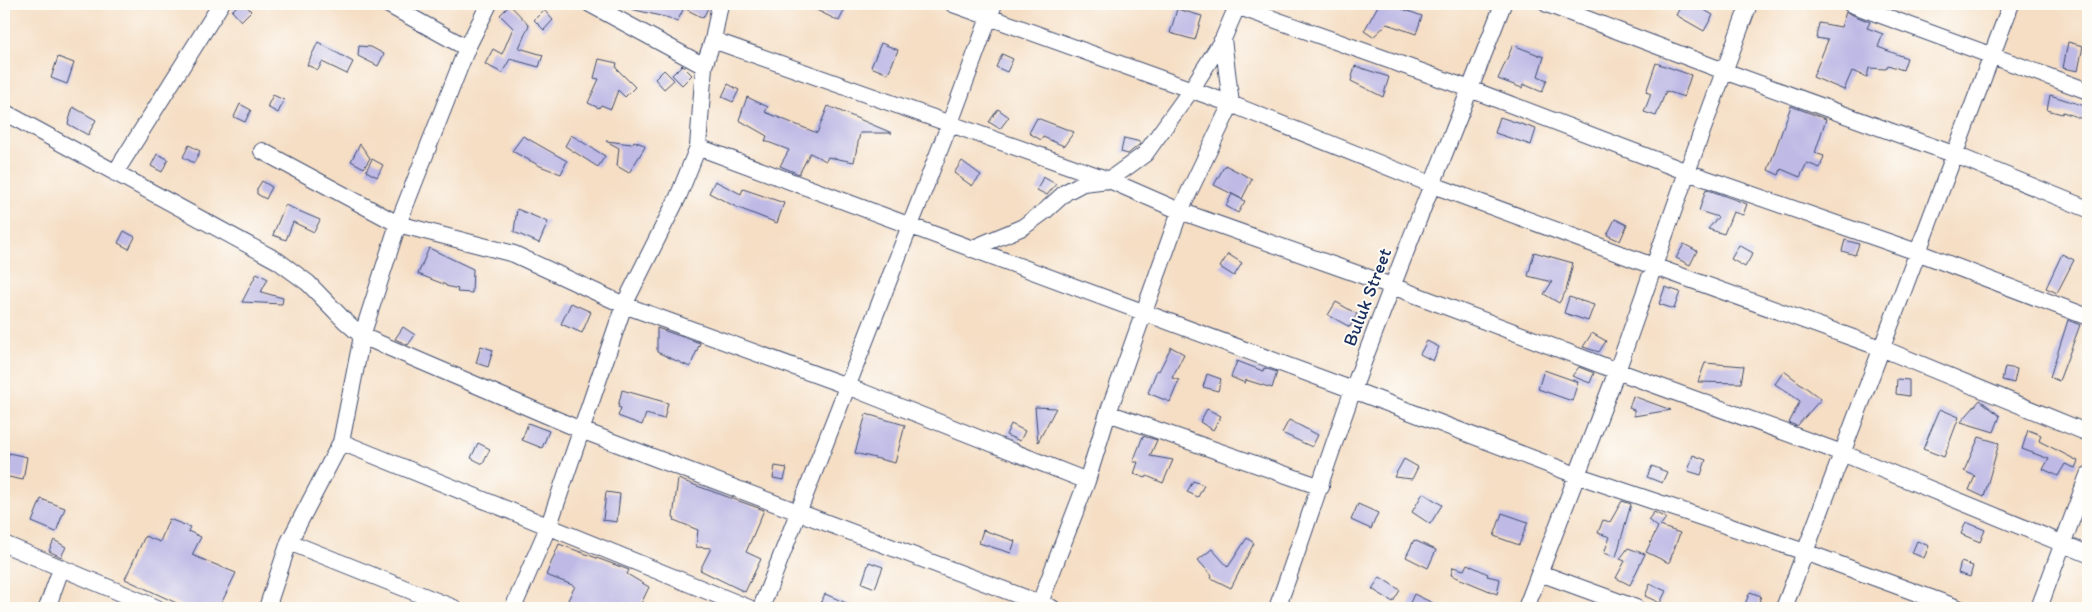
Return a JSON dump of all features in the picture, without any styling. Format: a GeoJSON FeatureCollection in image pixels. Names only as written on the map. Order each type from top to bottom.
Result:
{"type":"FeatureCollection","features":[{"type":"Feature","properties":{"kind":"street"},"geometry":{"type":"LineString","coordinates":[[115,173],[221,4]]}},
{"type":"Feature","properties":{"kind":"street"},"geometry":{"type":"LineString","coordinates":[[387,4],[468,48]]}},
{"type":"Feature","properties":{"kind":"street"},"geometry":{"type":"LineString","coordinates":[[266,608],[290,542],[341,442],[362,336],[398,224],[468,48],[489,4]]}},
{"type":"Feature","properties":{"kind":"street"},"geometry":{"type":"LineString","coordinates":[[590,4],[704,66]]}},
{"type":"Feature","properties":{"kind":"street"},"geometry":{"type":"LineString","coordinates":[[513,608],[549,525],[624,305],[678,197],[698,147],[704,66],[713,40],[720,4]]}},
{"type":"Feature","properties":{"kind":"street"},"geometry":{"type":"LineString","coordinates":[[953,4],[992,11],[1433,185],[1881,348],[2088,433]]}},
{"type":"Feature","properties":{"kind":"street","name":"Buluk Street"},"geometry":{"type":"LineString","coordinates":[[1277,608],[1321,487],[1353,390],[1503,4]]}},
{"type":"Feature","properties":{"kind":"street"},"geometry":{"type":"LineString","coordinates":[[1547,4],[1724,71],[1953,154],[2088,209]]}},
{"type":"Feature","properties":{"kind":"street"},"geometry":{"type":"LineString","coordinates":[[1526,608],[1617,371],[1653,266],[1749,4]]}},
{"type":"Feature","properties":{"kind":"street"},"geometry":{"type":"LineString","coordinates":[[1851,4],[2088,91]]}},
{"type":"Feature","properties":{"kind":"street"},"geometry":{"type":"LineString","coordinates":[[1784,608],[1953,154],[2011,4]]}},
{"type":"Feature","properties":{"kind":"street"},"geometry":{"type":"LineString","coordinates":[[971,249],[1023,227],[1045,212],[1066,192],[1083,183],[1109,180],[1145,154],[1191,90],[1223,39],[1235,5],[1470,89],[1687,172],[1917,252],[2088,317]]}},
{"type":"Feature","properties":{"kind":"street"},"geometry":{"type":"LineString","coordinates":[[761,608],[992,11]]}},
{"type":"Feature","properties":{"kind":"street"},"geometry":{"type":"LineString","coordinates":[[4,112],[278,261],[308,283],[362,336],[581,430],[799,511],[1044,607],[1108,413],[1180,211],[1231,104],[1223,39]]}},
{"type":"Feature","properties":{"kind":"street"},"geometry":{"type":"LineString","coordinates":[[713,40],[1109,180],[1180,211],[1392,286],[1842,453],[2088,554]]}},
{"type":"Feature","properties":{"kind":"street"},"geometry":{"type":"LineString","coordinates":[[698,147],[1145,312],[1576,475],[1805,552],[1958,608]]}},
{"type":"Feature","properties":{"kind":"street"},"geometry":{"type":"LineString","coordinates":[[262,150],[398,224],[514,254],[624,305],[847,386],[1087,481]]}},
{"type":"Feature","properties":{"kind":"street"},"geometry":{"type":"LineString","coordinates":[[1108,413],[1321,487]]}},
{"type":"Feature","properties":{"kind":"street"},"geometry":{"type":"LineString","coordinates":[[341,442],[549,525],[749,608]]}},
{"type":"Feature","properties":{"kind":"street"},"geometry":{"type":"LineString","coordinates":[[2040,608],[2088,475]]}},
{"type":"Feature","properties":{"kind":"street"},"geometry":{"type":"LineString","coordinates":[[290,542],[454,608]]}},
{"type":"Feature","properties":{"kind":"street"},"geometry":{"type":"LineString","coordinates":[[4,544],[157,608]]}},
{"type":"Feature","properties":{"kind":"street"},"geometry":{"type":"LineString","coordinates":[[47,608],[61,569]]}},
{"type":"Feature","properties":{"kind":"street"},"geometry":{"type":"LineString","coordinates":[[1540,573],[1636,608]]}},
{"type":"Feature","properties":{"kind":"building"},"geometry":{"type":"Polygon","coordinates":[[[239,4],[244,4],[251,11],[241,21],[232,11],[239,4]]]}},
{"type":"Feature","properties":{"kind":"building"},"geometry":{"type":"Polygon","coordinates":[[[631,4],[710,4],[703,18],[684,8],[677,22],[669,18],[631,9],[631,4]]]}},
{"type":"Feature","properties":{"kind":"building"},"geometry":{"type":"Polygon","coordinates":[[[804,4],[835,4],[845,9],[839,21],[804,4]]]}},
{"type":"Feature","properties":{"kind":"building"},"geometry":{"type":"Polygon","coordinates":[[[1379,4],[1389,4],[1422,16],[1416,34],[1387,24],[1373,37],[1364,31],[1379,4]]]}},
{"type":"Feature","properties":{"kind":"building"},"geometry":{"type":"Polygon","coordinates":[[[1682,4],[1694,4],[1713,15],[1704,31],[1676,15],[1682,4]]]}},
{"type":"Feature","properties":{"kind":"building"},"geometry":{"type":"Polygon","coordinates":[[[510,5],[529,25],[519,48],[543,55],[539,67],[510,59],[502,73],[485,64],[493,49],[502,54],[513,28],[500,15],[510,5]]]}},
{"type":"Feature","properties":{"kind":"building"},"geometry":{"type":"Polygon","coordinates":[[[1177,9],[1202,16],[1195,40],[1170,33],[1177,9]]]}},
{"type":"Feature","properties":{"kind":"building"},"geometry":{"type":"Polygon","coordinates":[[[544,10],[553,20],[544,30],[534,20],[544,10]]]}},
{"type":"Feature","properties":{"kind":"building"},"geometry":{"type":"Polygon","coordinates":[[[1846,12],[1870,22],[1867,28],[1883,34],[1878,47],[1907,58],[1903,70],[1888,65],[1886,69],[1869,68],[1867,77],[1852,71],[1844,90],[1813,77],[1828,40],[1816,38],[1819,23],[1841,27],[1846,12]]]}},
{"type":"Feature","properties":{"kind":"building"},"geometry":{"type":"Polygon","coordinates":[[[318,42],[353,62],[347,74],[322,62],[318,70],[307,65],[318,42]]]}},
{"type":"Feature","properties":{"kind":"building"},"geometry":{"type":"Polygon","coordinates":[[[2068,42],[2083,46],[2078,71],[2063,68],[2068,42]]]}},
{"type":"Feature","properties":{"kind":"building"},"geometry":{"type":"Polygon","coordinates":[[[881,43],[898,50],[888,74],[871,67],[881,43]]]}},
{"type":"Feature","properties":{"kind":"building"},"geometry":{"type":"Polygon","coordinates":[[[1513,45],[1544,57],[1538,76],[1547,80],[1542,92],[1523,84],[1522,88],[1498,79],[1513,45]]]}},
{"type":"Feature","properties":{"kind":"building"},"geometry":{"type":"Polygon","coordinates":[[[359,46],[371,47],[384,54],[378,66],[358,56],[359,46]]]}},
{"type":"Feature","properties":{"kind":"building"},"geometry":{"type":"Polygon","coordinates":[[[1002,54],[1013,59],[1007,72],[996,67],[1002,54]]]}},
{"type":"Feature","properties":{"kind":"building"},"geometry":{"type":"Polygon","coordinates":[[[58,57],[74,63],[67,84],[51,78],[58,57]]]}},
{"type":"Feature","properties":{"kind":"building"},"geometry":{"type":"Polygon","coordinates":[[[599,59],[617,63],[616,68],[635,87],[625,97],[618,90],[611,109],[601,105],[599,108],[588,103],[599,79],[594,78],[599,59]]]}},
{"type":"Feature","properties":{"kind":"building"},"geometry":{"type":"Polygon","coordinates":[[[1656,63],[1691,75],[1684,97],[1666,91],[1656,116],[1644,112],[1651,94],[1646,92],[1656,63]]]}},
{"type":"Feature","properties":{"kind":"building"},"geometry":{"type":"Polygon","coordinates":[[[682,65],[692,75],[682,85],[672,75],[682,65]]]}},
{"type":"Feature","properties":{"kind":"building"},"geometry":{"type":"Polygon","coordinates":[[[1355,66],[1389,77],[1383,97],[1351,81],[1355,66]]]}},
{"type":"Feature","properties":{"kind":"building"},"geometry":{"type":"Polygon","coordinates":[[[664,70],[674,80],[664,89],[655,79],[664,70]]]}},
{"type":"Feature","properties":{"kind":"building"},"geometry":{"type":"Polygon","coordinates":[[[728,84],[739,90],[733,102],[722,97],[728,84]]]}},
{"type":"Feature","properties":{"kind":"building"},"geometry":{"type":"Polygon","coordinates":[[[273,95],[284,100],[278,113],[267,107],[273,95]]]}},
{"type":"Feature","properties":{"kind":"building"},"geometry":{"type":"Polygon","coordinates":[[[2050,95],[2088,107],[2088,121],[2063,112],[2062,114],[2047,110],[2050,95]]]}},
{"type":"Feature","properties":{"kind":"building"},"geometry":{"type":"Polygon","coordinates":[[[747,97],[768,107],[765,112],[817,133],[828,106],[892,133],[860,133],[854,162],[828,157],[826,161],[810,153],[799,174],[780,166],[789,150],[765,141],[767,136],[739,120],[747,97]]]}},
{"type":"Feature","properties":{"kind":"building"},"geometry":{"type":"Polygon","coordinates":[[[240,104],[251,110],[245,122],[234,117],[240,104]]]}},
{"type":"Feature","properties":{"kind":"building"},"geometry":{"type":"Polygon","coordinates":[[[1791,106],[1826,119],[1815,153],[1824,156],[1820,168],[1807,163],[1800,177],[1781,169],[1779,175],[1768,170],[1791,106]]]}},
{"type":"Feature","properties":{"kind":"building"},"geometry":{"type":"Polygon","coordinates":[[[73,107],[96,120],[88,135],[68,124],[73,107]]]}},
{"type":"Feature","properties":{"kind":"building"},"geometry":{"type":"Polygon","coordinates":[[[998,109],[1009,117],[1000,129],[989,122],[998,109]]]}},
{"type":"Feature","properties":{"kind":"building"},"geometry":{"type":"Polygon","coordinates":[[[1500,117],[1536,129],[1531,145],[1495,133],[1500,117]]]}},
{"type":"Feature","properties":{"kind":"building"},"geometry":{"type":"Polygon","coordinates":[[[1037,118],[1074,132],[1064,146],[1043,137],[1041,140],[1029,133],[1037,118]]]}},
{"type":"Feature","properties":{"kind":"building"},"geometry":{"type":"Polygon","coordinates":[[[571,135],[605,156],[598,167],[565,146],[571,135]]]}},
{"type":"Feature","properties":{"kind":"building"},"geometry":{"type":"Polygon","coordinates":[[[523,136],[567,161],[561,174],[540,166],[512,151],[523,136]]]}},
{"type":"Feature","properties":{"kind":"building"},"geometry":{"type":"Polygon","coordinates":[[[1124,138],[1141,142],[1128,154],[1121,152],[1124,138]]]}},
{"type":"Feature","properties":{"kind":"building"},"geometry":{"type":"Polygon","coordinates":[[[606,141],[632,144],[634,141],[645,147],[629,173],[617,166],[619,148],[606,141]]]}},
{"type":"Feature","properties":{"kind":"building"},"geometry":{"type":"Polygon","coordinates":[[[360,144],[370,158],[364,168],[351,161],[360,144]]]}},
{"type":"Feature","properties":{"kind":"building"},"geometry":{"type":"Polygon","coordinates":[[[189,145],[200,151],[194,163],[183,157],[189,145]]]}},
{"type":"Feature","properties":{"kind":"building"},"geometry":{"type":"Polygon","coordinates":[[[157,154],[168,159],[162,172],[151,166],[157,154]]]}},
{"type":"Feature","properties":{"kind":"building"},"geometry":{"type":"Polygon","coordinates":[[[372,159],[383,165],[377,177],[366,171],[372,159]]]}},
{"type":"Feature","properties":{"kind":"building"},"geometry":{"type":"Polygon","coordinates":[[[962,161],[981,175],[972,186],[954,173],[962,161]]]}},
{"type":"Feature","properties":{"kind":"building"},"geometry":{"type":"Polygon","coordinates":[[[1225,165],[1252,179],[1242,199],[1214,185],[1225,165]]]}},
{"type":"Feature","properties":{"kind":"building"},"geometry":{"type":"Polygon","coordinates":[[[1043,177],[1056,184],[1047,195],[1037,190],[1043,177]]]}},
{"type":"Feature","properties":{"kind":"building"},"geometry":{"type":"Polygon","coordinates":[[[262,181],[272,187],[266,199],[257,194],[257,189],[262,181]]]}},
{"type":"Feature","properties":{"kind":"building"},"geometry":{"type":"Polygon","coordinates":[[[715,181],[741,194],[743,189],[784,203],[777,223],[736,207],[709,193],[715,181]]]}},
{"type":"Feature","properties":{"kind":"building"},"geometry":{"type":"Polygon","coordinates":[[[1706,189],[1747,204],[1743,215],[1733,212],[1724,234],[1708,229],[1718,217],[1699,211],[1706,189]]]}},
{"type":"Feature","properties":{"kind":"building"},"geometry":{"type":"Polygon","coordinates":[[[1232,194],[1245,201],[1238,213],[1226,206],[1232,194]]]}},
{"type":"Feature","properties":{"kind":"building"},"geometry":{"type":"Polygon","coordinates":[[[285,205],[320,220],[314,232],[293,222],[286,240],[273,235],[285,205]]]}},
{"type":"Feature","properties":{"kind":"building"},"geometry":{"type":"Polygon","coordinates":[[[517,209],[548,222],[539,243],[514,232],[517,209]]]}},
{"type":"Feature","properties":{"kind":"building"},"geometry":{"type":"Polygon","coordinates":[[[1615,219],[1627,225],[1620,241],[1607,235],[1615,219]]]}},
{"type":"Feature","properties":{"kind":"building"},"geometry":{"type":"Polygon","coordinates":[[[124,231],[135,237],[129,249],[118,243],[124,231]]]}},
{"type":"Feature","properties":{"kind":"building"},"geometry":{"type":"Polygon","coordinates":[[[1845,240],[1859,244],[1855,255],[1842,251],[1845,240]]]}},
{"type":"Feature","properties":{"kind":"building"},"geometry":{"type":"Polygon","coordinates":[[[1684,244],[1697,251],[1690,265],[1676,258],[1684,244]]]}},
{"type":"Feature","properties":{"kind":"building"},"geometry":{"type":"Polygon","coordinates":[[[1739,245],[1753,253],[1745,267],[1731,259],[1739,245]]]}},
{"type":"Feature","properties":{"kind":"building"},"geometry":{"type":"Polygon","coordinates":[[[429,248],[473,269],[472,293],[457,292],[458,289],[418,274],[429,248]]]}},
{"type":"Feature","properties":{"kind":"building"},"geometry":{"type":"Polygon","coordinates":[[[1534,252],[1573,263],[1566,291],[1559,303],[1544,294],[1552,282],[1528,276],[1534,252]]]}},
{"type":"Feature","properties":{"kind":"building"},"geometry":{"type":"Polygon","coordinates":[[[1228,254],[1242,263],[1234,276],[1220,267],[1228,254]]]}},
{"type":"Feature","properties":{"kind":"building"},"geometry":{"type":"Polygon","coordinates":[[[2062,254],[2074,260],[2057,293],[2046,288],[2062,254]]]}},
{"type":"Feature","properties":{"kind":"building"},"geometry":{"type":"Polygon","coordinates":[[[257,273],[268,279],[261,292],[283,298],[282,304],[242,302],[257,273]]]}},
{"type":"Feature","properties":{"kind":"building"},"geometry":{"type":"Polygon","coordinates":[[[1665,287],[1680,292],[1674,309],[1659,304],[1665,287]]]}},
{"type":"Feature","properties":{"kind":"building"},"geometry":{"type":"Polygon","coordinates":[[[1569,297],[1594,305],[1588,321],[1564,313],[1569,297]]]}},
{"type":"Feature","properties":{"kind":"building"},"geometry":{"type":"Polygon","coordinates":[[[1336,302],[1357,314],[1350,327],[1328,315],[1336,302]]]}},
{"type":"Feature","properties":{"kind":"building"},"geometry":{"type":"Polygon","coordinates":[[[571,303],[591,312],[582,333],[561,324],[571,303]]]}},
{"type":"Feature","properties":{"kind":"building"},"geometry":{"type":"Polygon","coordinates":[[[2068,320],[2080,325],[2059,381],[2050,377],[2068,320]]]}},
{"type":"Feature","properties":{"kind":"building"},"geometry":{"type":"Polygon","coordinates":[[[403,327],[415,335],[408,345],[395,339],[403,327]]]}},
{"type":"Feature","properties":{"kind":"building"},"geometry":{"type":"Polygon","coordinates":[[[657,328],[700,343],[690,367],[657,352],[657,328]]]}},
{"type":"Feature","properties":{"kind":"building"},"geometry":{"type":"Polygon","coordinates":[[[1592,333],[1606,341],[1599,352],[1583,347],[1592,333]]]}},
{"type":"Feature","properties":{"kind":"building"},"geometry":{"type":"Polygon","coordinates":[[[1427,341],[1439,347],[1433,361],[1420,354],[1427,341]]]}},
{"type":"Feature","properties":{"kind":"building"},"geometry":{"type":"Polygon","coordinates":[[[481,346],[493,350],[488,367],[476,363],[481,346]]]}},
{"type":"Feature","properties":{"kind":"building"},"geometry":{"type":"Polygon","coordinates":[[[1171,347],[1184,354],[1172,378],[1179,380],[1170,402],[1148,393],[1157,370],[1159,371],[1171,347]]]}},
{"type":"Feature","properties":{"kind":"building"},"geometry":{"type":"Polygon","coordinates":[[[1237,361],[1263,371],[1264,368],[1277,372],[1272,388],[1246,380],[1245,383],[1231,377],[1237,361]]]}},
{"type":"Feature","properties":{"kind":"building"},"geometry":{"type":"Polygon","coordinates":[[[1705,363],[1744,366],[1741,383],[1698,382],[1705,363]]]}},
{"type":"Feature","properties":{"kind":"building"},"geometry":{"type":"Polygon","coordinates":[[[1579,367],[1594,373],[1590,383],[1572,376],[1579,367]]]}},
{"type":"Feature","properties":{"kind":"building"},"geometry":{"type":"Polygon","coordinates":[[[2005,367],[2017,369],[2014,383],[2002,380],[2005,367]]]}},
{"type":"Feature","properties":{"kind":"building"},"geometry":{"type":"Polygon","coordinates":[[[1544,370],[1578,382],[1572,401],[1538,389],[1544,370]]]}},
{"type":"Feature","properties":{"kind":"building"},"geometry":{"type":"Polygon","coordinates":[[[1784,371],[1821,399],[1797,426],[1789,423],[1800,401],[1775,384],[1784,371]]]}},
{"type":"Feature","properties":{"kind":"building"},"geometry":{"type":"Polygon","coordinates":[[[1207,374],[1221,379],[1218,391],[1203,387],[1207,374]]]}},
{"type":"Feature","properties":{"kind":"building"},"geometry":{"type":"Polygon","coordinates":[[[1897,379],[1909,380],[1909,396],[1896,394],[1897,379]]]}},
{"type":"Feature","properties":{"kind":"building"},"geometry":{"type":"Polygon","coordinates":[[[622,390],[668,403],[664,419],[646,414],[642,425],[618,416],[621,408],[618,407],[622,390]]]}},
{"type":"Feature","properties":{"kind":"building"},"geometry":{"type":"Polygon","coordinates":[[[1633,396],[1671,410],[1634,416],[1634,410],[1629,408],[1633,396]]]}},
{"type":"Feature","properties":{"kind":"building"},"geometry":{"type":"Polygon","coordinates":[[[1980,400],[2000,416],[1994,432],[1961,422],[1980,400]]]}},
{"type":"Feature","properties":{"kind":"building"},"geometry":{"type":"Polygon","coordinates":[[[1035,407],[1056,408],[1038,442],[1035,407]]]}},
{"type":"Feature","properties":{"kind":"building"},"geometry":{"type":"Polygon","coordinates":[[[1207,409],[1221,416],[1213,430],[1200,422],[1207,409]]]}},
{"type":"Feature","properties":{"kind":"building"},"geometry":{"type":"Polygon","coordinates":[[[1940,409],[1959,417],[1944,457],[1923,449],[1940,409]]]}},
{"type":"Feature","properties":{"kind":"building"},"geometry":{"type":"Polygon","coordinates":[[[866,414],[905,425],[895,463],[855,453],[866,414]]]}},
{"type":"Feature","properties":{"kind":"building"},"geometry":{"type":"Polygon","coordinates":[[[1289,420],[1318,435],[1312,447],[1282,433],[1289,420]]]}},
{"type":"Feature","properties":{"kind":"building"},"geometry":{"type":"Polygon","coordinates":[[[528,423],[549,431],[542,448],[522,440],[528,423]]]}},
{"type":"Feature","properties":{"kind":"building"},"geometry":{"type":"Polygon","coordinates":[[[1011,424],[1025,431],[1020,441],[1006,435],[1011,424]]]}},
{"type":"Feature","properties":{"kind":"building"},"geometry":{"type":"Polygon","coordinates":[[[2028,430],[2041,435],[2039,441],[2078,461],[2075,468],[2065,464],[2058,476],[2043,469],[2049,459],[2022,449],[2028,430]]]}},
{"type":"Feature","properties":{"kind":"building"},"geometry":{"type":"Polygon","coordinates":[[[1143,436],[1157,440],[1150,456],[1173,460],[1163,483],[1147,476],[1146,478],[1134,474],[1138,462],[1133,462],[1143,436]]]}},
{"type":"Feature","properties":{"kind":"building"},"geometry":{"type":"Polygon","coordinates":[[[1979,437],[1999,443],[1984,497],[1969,490],[1975,476],[1964,471],[1979,437]]]}},
{"type":"Feature","properties":{"kind":"building"},"geometry":{"type":"Polygon","coordinates":[[[478,443],[490,449],[483,464],[471,458],[478,443]]]}},
{"type":"Feature","properties":{"kind":"building"},"geometry":{"type":"Polygon","coordinates":[[[9,453],[27,457],[23,480],[4,476],[9,453]]]}},
{"type":"Feature","properties":{"kind":"building"},"geometry":{"type":"Polygon","coordinates":[[[1693,455],[1706,460],[1701,475],[1688,471],[1693,455]]]}},
{"type":"Feature","properties":{"kind":"building"},"geometry":{"type":"Polygon","coordinates":[[[1404,459],[1418,467],[1412,479],[1394,477],[1404,459]]]}},
{"type":"Feature","properties":{"kind":"building"},"geometry":{"type":"Polygon","coordinates":[[[775,466],[787,468],[784,480],[773,478],[775,466]]]}},
{"type":"Feature","properties":{"kind":"building"},"geometry":{"type":"Polygon","coordinates":[[[1652,466],[1667,472],[1662,483],[1647,477],[1652,466]]]}},
{"type":"Feature","properties":{"kind":"building"},"geometry":{"type":"Polygon","coordinates":[[[678,479],[764,510],[746,552],[761,559],[745,592],[700,570],[711,548],[696,547],[698,530],[674,520],[678,479]]]}},
{"type":"Feature","properties":{"kind":"building"},"geometry":{"type":"Polygon","coordinates":[[[1193,481],[1204,485],[1198,497],[1187,492],[1193,481]]]}},
{"type":"Feature","properties":{"kind":"building"},"geometry":{"type":"Polygon","coordinates":[[[606,492],[620,494],[617,522],[603,520],[606,492]]]}},
{"type":"Feature","properties":{"kind":"building"},"geometry":{"type":"Polygon","coordinates":[[[1423,493],[1442,505],[1430,524],[1412,512],[1423,493]]]}},
{"type":"Feature","properties":{"kind":"building"},"geometry":{"type":"Polygon","coordinates":[[[41,499],[65,508],[56,532],[32,522],[41,499]]]}},
{"type":"Feature","properties":{"kind":"building"},"geometry":{"type":"Polygon","coordinates":[[[1622,501],[1631,504],[1616,557],[1604,553],[1610,537],[1598,533],[1603,520],[1610,522],[1622,501]]]}},
{"type":"Feature","properties":{"kind":"building"},"geometry":{"type":"Polygon","coordinates":[[[1358,504],[1378,513],[1371,529],[1351,520],[1358,504]]]}},
{"type":"Feature","properties":{"kind":"building"},"geometry":{"type":"Polygon","coordinates":[[[1654,512],[1666,518],[1660,526],[1680,533],[1669,563],[1646,552],[1658,527],[1648,520],[1654,512]]]}},
{"type":"Feature","properties":{"kind":"building"},"geometry":{"type":"Polygon","coordinates":[[[1502,513],[1528,522],[1519,545],[1494,536],[1502,513]]]}},
{"type":"Feature","properties":{"kind":"building"},"geometry":{"type":"Polygon","coordinates":[[[169,519],[190,527],[188,531],[201,537],[192,555],[236,573],[219,608],[187,608],[125,579],[145,536],[160,542],[169,519]]]}},
{"type":"Feature","properties":{"kind":"building"},"geometry":{"type":"Polygon","coordinates":[[[1966,522],[1985,530],[1980,542],[1961,534],[1966,522]]]}},
{"type":"Feature","properties":{"kind":"building"},"geometry":{"type":"Polygon","coordinates":[[[983,530],[1015,541],[1011,553],[979,543],[983,530]]]}},
{"type":"Feature","properties":{"kind":"building"},"geometry":{"type":"Polygon","coordinates":[[[1247,538],[1254,543],[1231,588],[1211,578],[1212,576],[1198,560],[1212,549],[1228,567],[1247,538]]]}},
{"type":"Feature","properties":{"kind":"building"},"geometry":{"type":"Polygon","coordinates":[[[54,540],[66,547],[61,557],[49,551],[54,540]]]}},
{"type":"Feature","properties":{"kind":"building"},"geometry":{"type":"Polygon","coordinates":[[[1414,540],[1436,550],[1428,568],[1406,557],[1414,540]]]}},
{"type":"Feature","properties":{"kind":"building"},"geometry":{"type":"Polygon","coordinates":[[[1917,541],[1929,546],[1924,558],[1912,553],[1917,541]]]}},
{"type":"Feature","properties":{"kind":"building"},"geometry":{"type":"Polygon","coordinates":[[[559,544],[629,570],[627,574],[649,587],[639,608],[583,608],[568,600],[575,586],[546,575],[559,544]]]}},
{"type":"Feature","properties":{"kind":"building"},"geometry":{"type":"Polygon","coordinates":[[[1628,548],[1645,554],[1630,585],[1616,578],[1625,561],[1620,559],[1628,548]]]}},
{"type":"Feature","properties":{"kind":"building"},"geometry":{"type":"Polygon","coordinates":[[[869,562],[883,567],[875,588],[862,583],[869,562]]]}},
{"type":"Feature","properties":{"kind":"building"},"geometry":{"type":"Polygon","coordinates":[[[1961,562],[1973,566],[1970,577],[1958,573],[1961,562]]]}},
{"type":"Feature","properties":{"kind":"building"},"geometry":{"type":"Polygon","coordinates":[[[1467,564],[1488,574],[1487,576],[1500,579],[1497,594],[1451,575],[1453,567],[1464,570],[1467,564]]]}},
{"type":"Feature","properties":{"kind":"building"},"geometry":{"type":"Polygon","coordinates":[[[1380,577],[1400,590],[1393,602],[1372,589],[1380,577]]]}},
{"type":"Feature","properties":{"kind":"building"},"geometry":{"type":"Polygon","coordinates":[[[1650,584],[1666,591],[1660,603],[1645,596],[1650,584]]]}},
{"type":"Feature","properties":{"kind":"building"},"geometry":{"type":"Polygon","coordinates":[[[1750,592],[1761,596],[1757,608],[1745,604],[1750,592]]]}},
{"type":"Feature","properties":{"kind":"building"},"geometry":{"type":"Polygon","coordinates":[[[825,594],[858,608],[818,608],[825,594]]]}},
{"type":"Feature","properties":{"kind":"building"},"geometry":{"type":"Polygon","coordinates":[[[1414,594],[1443,608],[1416,608],[1409,605],[1414,594]]]}}]}
